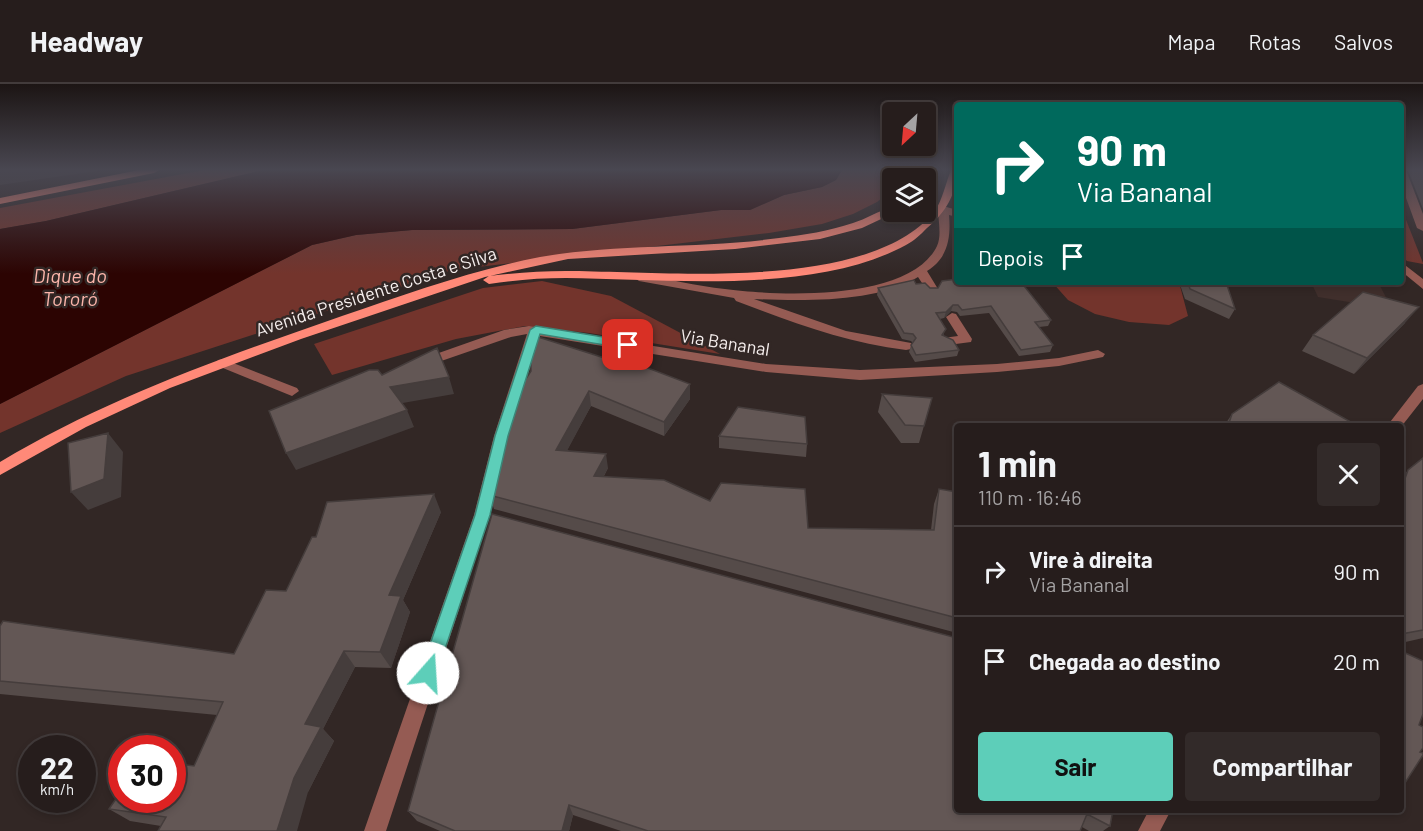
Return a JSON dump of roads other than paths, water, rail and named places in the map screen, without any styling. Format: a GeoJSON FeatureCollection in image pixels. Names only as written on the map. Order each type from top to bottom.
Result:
{"type":"FeatureCollection","features":[{"type":"Feature","properties":{"kind":"main road"},"geometry":{"type":"LineString","coordinates":[[444,285],[546,275],[723,278],[776,275],[825,268],[867,257],[899,245],[924,230],[944,205]]}},
{"type":"Feature","properties":{"kind":"main road","name":"Avenida Presidente Costa e Silva"},"geometry":{"type":"LineString","coordinates":[[0,469],[94,415],[223,363],[444,285],[503,268],[569,256],[730,245],[811,236],[846,229],[882,216]]}},
{"type":"Feature","properties":{"kind":"street"},"geometry":{"type":"LineString","coordinates":[[1414,205],[1423,228]]}},
{"type":"Feature","properties":{"kind":"street"},"geometry":{"type":"LineString","coordinates":[[633,276],[726,293],[786,296],[844,294],[906,280],[921,272],[933,262],[943,245],[943,209],[954,213]]}},
{"type":"Feature","properties":{"kind":"street"},"geometry":{"type":"LineString","coordinates":[[1404,268],[1423,285]]}},
{"type":"Feature","properties":{"kind":"street"},"geometry":{"type":"LineString","coordinates":[[921,272],[932,289]]}},
{"type":"Feature","properties":{"kind":"street"},"geometry":{"type":"LineString","coordinates":[[726,293],[831,331],[883,344],[906,346]]}},
{"type":"Feature","properties":{"kind":"street"},"geometry":{"type":"LineString","coordinates":[[948,341],[966,339],[952,317]]}},
{"type":"Feature","properties":{"kind":"street"},"geometry":{"type":"LineString","coordinates":[[375,831],[488,517],[501,436],[536,330]]}},
{"type":"Feature","properties":{"kind":"street","name":"Via Bananal"},"geometry":{"type":"LineString","coordinates":[[404,370],[509,333],[536,330],[766,368],[860,375],[997,368],[1059,362],[1098,354]]}},
{"type":"Feature","properties":{"kind":"street"},"geometry":{"type":"LineString","coordinates":[[223,363],[292,391]]}},
{"type":"Feature","properties":{"kind":"street"},"geometry":{"type":"LineString","coordinates":[[1396,423],[1423,389]]}},
{"type":"Feature","properties":{"kind":"street"},"geometry":{"type":"LineString","coordinates":[[1149,831],[1158,813]]}},
{"type":"Feature","properties":{"kind":"water","name":"Dique do Tororó"},"geometry":{"type":"Polygon","coordinates":[[[115,205],[762,205],[750,210],[721,210],[572,229],[412,230],[356,235],[312,245],[0,404],[0,229],[115,205]]]}}]}
